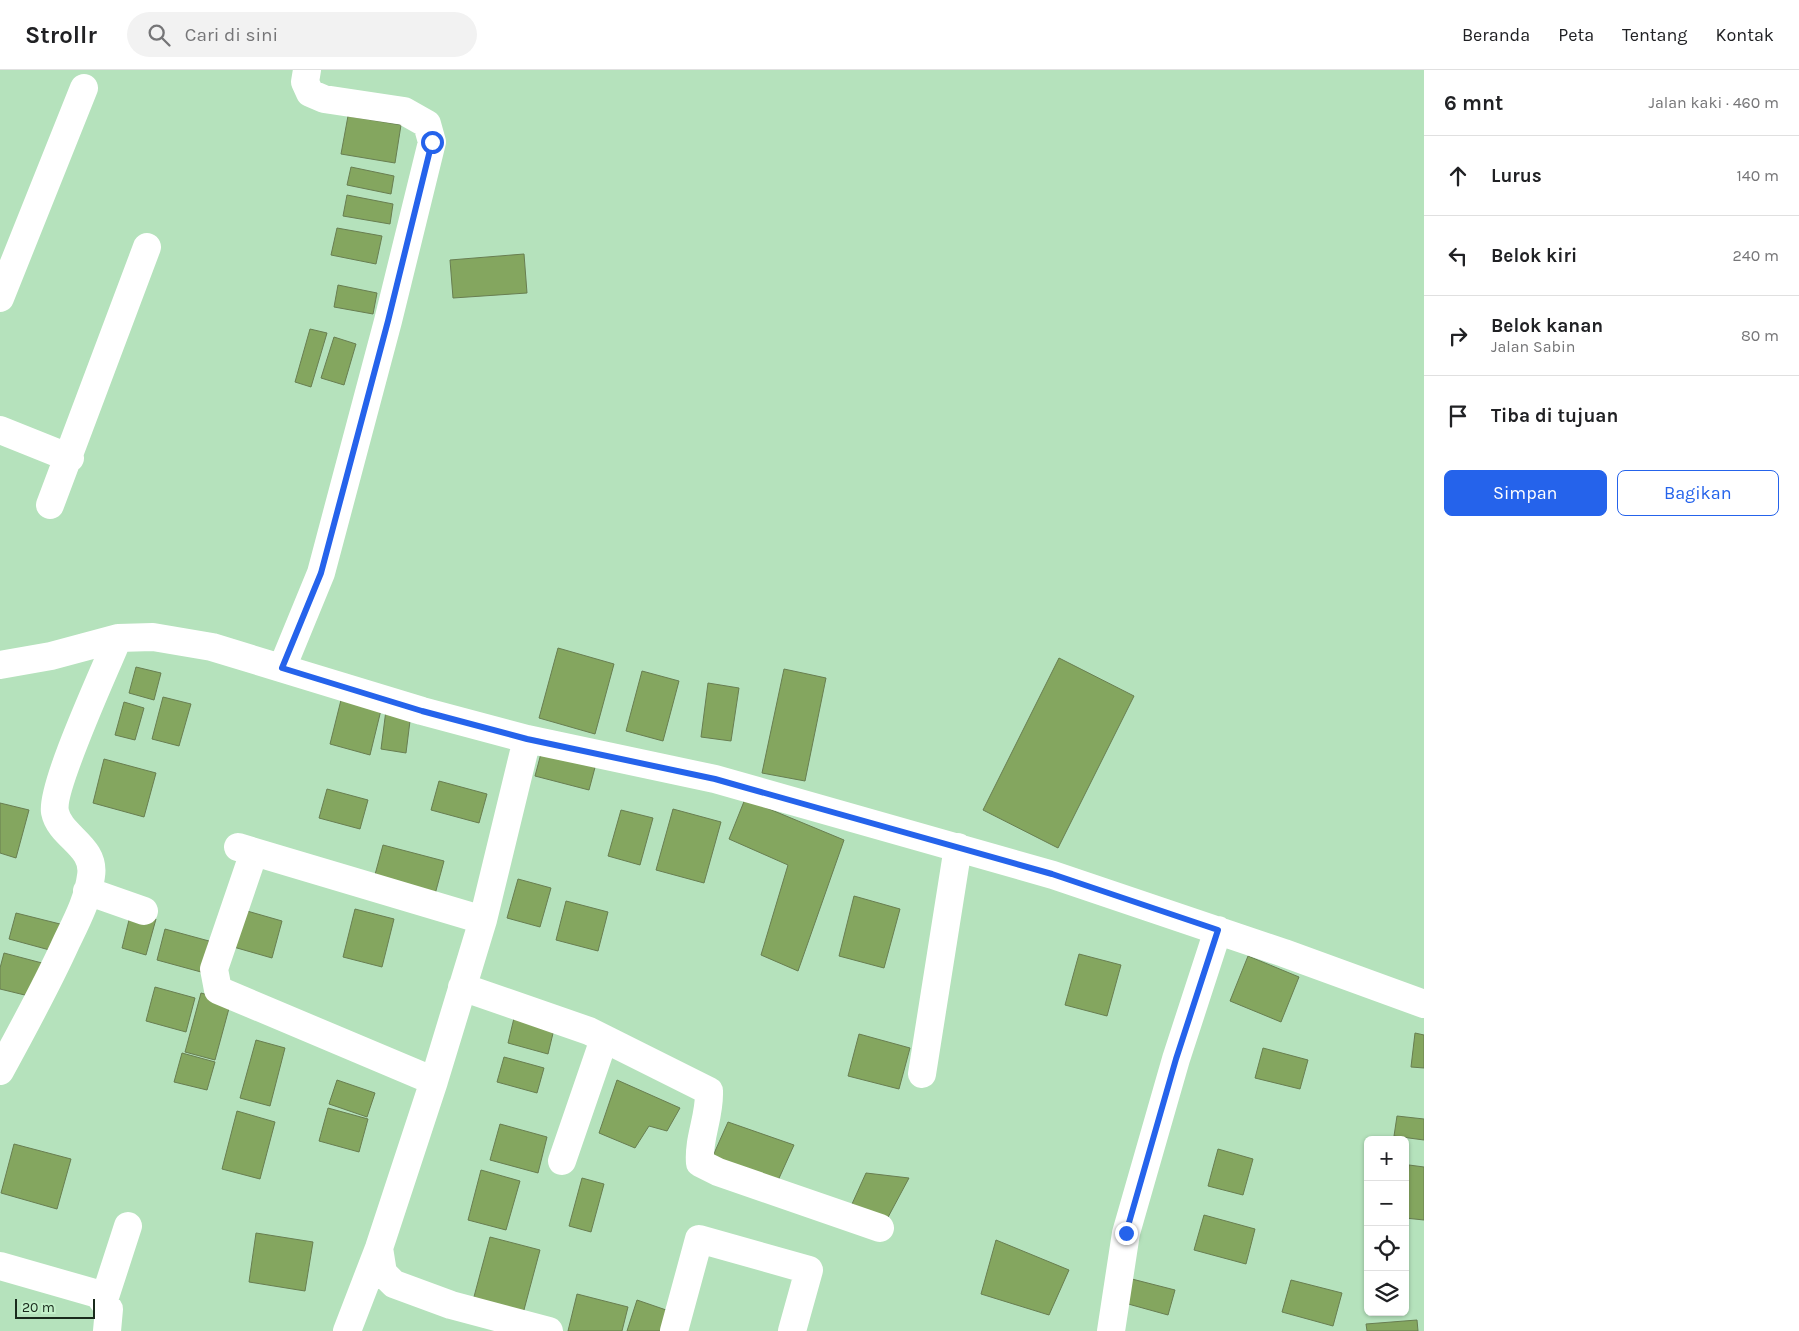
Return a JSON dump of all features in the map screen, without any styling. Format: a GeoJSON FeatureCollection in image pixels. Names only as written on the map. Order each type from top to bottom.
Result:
{"type":"FeatureCollection","features":[{"type":"Feature","properties":{"kind":"street"},"geometry":{"type":"LineString","coordinates":[[282,668],[321,573],[388,321],[432,142],[427,124],[404,111],[324,99],[310,93],[305,82],[307,70]]}},
{"type":"Feature","properties":{"kind":"street"},"geometry":{"type":"LineString","coordinates":[[0,298],[84,88]]}},
{"type":"Feature","properties":{"kind":"street"},"geometry":{"type":"LineString","coordinates":[[50,505],[70,458],[147,247]]}},
{"type":"Feature","properties":{"kind":"street"},"geometry":{"type":"LineString","coordinates":[[0,430],[70,458]]}},
{"type":"Feature","properties":{"kind":"street"},"geometry":{"type":"LineString","coordinates":[[0,665],[50,656],[118,638],[153,637],[212,647],[422,711],[527,739],[715,779],[1052,874],[1218,930],[1424,1004]]}},
{"type":"Feature","properties":{"kind":"street"},"geometry":{"type":"LineString","coordinates":[[0,1071],[43,993],[83,907],[92,874],[86,851],[64,828],[55,813],[55,796],[74,742],[118,638]]}},
{"type":"Feature","properties":{"kind":"street"},"geometry":{"type":"LineString","coordinates":[[347,1331],[379,1248],[434,1081],[483,920],[527,739]]}},
{"type":"Feature","properties":{"kind":"street"},"geometry":{"type":"LineString","coordinates":[[922,1074],[958,848]]}},
{"type":"Feature","properties":{"kind":"street"},"geometry":{"type":"LineString","coordinates":[[434,1081],[218,990],[214,969],[246,850],[483,920]]}},
{"type":"Feature","properties":{"kind":"street"},"geometry":{"type":"LineString","coordinates":[[87,891],[144,911]]}},
{"type":"Feature","properties":{"kind":"street"},"geometry":{"type":"LineString","coordinates":[[1111,1331],[1126,1233],[1176,1059],[1218,930]]}},
{"type":"Feature","properties":{"kind":"street"},"geometry":{"type":"LineString","coordinates":[[462,987],[589,1031],[709,1092],[710,1109],[699,1146],[700,1163],[718,1172],[880,1228]]}},
{"type":"Feature","properties":{"kind":"street"},"geometry":{"type":"LineString","coordinates":[[562,1161],[604,1039]]}},
{"type":"Feature","properties":{"kind":"street"},"geometry":{"type":"LineString","coordinates":[[104,1300],[128,1226]]}},
{"type":"Feature","properties":{"kind":"street"},"geometry":{"type":"LineString","coordinates":[[674,1331],[699,1239],[809,1270],[792,1331]]}},
{"type":"Feature","properties":{"kind":"street"},"geometry":{"type":"LineString","coordinates":[[379,1248],[383,1273],[394,1284],[451,1305],[549,1331]]}},
{"type":"Feature","properties":{"kind":"street"},"geometry":{"type":"LineString","coordinates":[[0,1266],[98,1294],[109,1309],[107,1331]]}},
{"type":"Feature","properties":{"kind":"building"},"geometry":{"type":"Polygon","coordinates":[[[348,116],[401,125],[395,163],[341,154],[348,116]]]}},
{"type":"Feature","properties":{"kind":"building"},"geometry":{"type":"Polygon","coordinates":[[[351,167],[394,176],[391,194],[347,185],[351,167]]]}},
{"type":"Feature","properties":{"kind":"building"},"geometry":{"type":"Polygon","coordinates":[[[347,195],[393,204],[390,224],[343,216],[347,195]]]}},
{"type":"Feature","properties":{"kind":"building"},"geometry":{"type":"Polygon","coordinates":[[[337,228],[382,236],[376,264],[331,255],[337,228]]]}},
{"type":"Feature","properties":{"kind":"building"},"geometry":{"type":"Polygon","coordinates":[[[524,254],[527,293],[453,298],[450,260],[524,254]]]}},
{"type":"Feature","properties":{"kind":"building"},"geometry":{"type":"Polygon","coordinates":[[[338,285],[377,293],[373,314],[334,307],[338,285]]]}},
{"type":"Feature","properties":{"kind":"building"},"geometry":{"type":"Polygon","coordinates":[[[310,329],[327,333],[311,387],[295,382],[310,329]]]}},
{"type":"Feature","properties":{"kind":"building"},"geometry":{"type":"Polygon","coordinates":[[[334,337],[356,344],[344,385],[321,378],[334,337]]]}},
{"type":"Feature","properties":{"kind":"building"},"geometry":{"type":"Polygon","coordinates":[[[558,648],[614,664],[595,734],[539,718],[558,648]]]}},
{"type":"Feature","properties":{"kind":"building"},"geometry":{"type":"Polygon","coordinates":[[[1059,658],[1134,696],[1058,848],[983,810],[1059,658]]]}},
{"type":"Feature","properties":{"kind":"building"},"geometry":{"type":"Polygon","coordinates":[[[136,667],[161,673],[154,700],[129,693],[136,667]]]}},
{"type":"Feature","properties":{"kind":"building"},"geometry":{"type":"Polygon","coordinates":[[[784,669],[826,678],[805,781],[762,773],[784,669]]]}},
{"type":"Feature","properties":{"kind":"building"},"geometry":{"type":"Polygon","coordinates":[[[642,671],[679,681],[663,741],[626,731],[642,671]]]}},
{"type":"Feature","properties":{"kind":"building"},"geometry":{"type":"Polygon","coordinates":[[[708,683],[739,688],[731,741],[701,737],[708,683]]]}},
{"type":"Feature","properties":{"kind":"building"},"geometry":{"type":"Polygon","coordinates":[[[163,697],[191,704],[179,746],[152,739],[163,697]]]}},
{"type":"Feature","properties":{"kind":"building"},"geometry":{"type":"Polygon","coordinates":[[[341,700],[381,710],[370,755],[330,744],[341,700]]]}},
{"type":"Feature","properties":{"kind":"building"},"geometry":{"type":"Polygon","coordinates":[[[124,702],[144,708],[135,740],[115,735],[124,702]]]}},
{"type":"Feature","properties":{"kind":"building"},"geometry":{"type":"Polygon","coordinates":[[[386,710],[411,713],[406,753],[381,749],[386,710]]]}},
{"type":"Feature","properties":{"kind":"building"},"geometry":{"type":"Polygon","coordinates":[[[543,746],[597,760],[589,790],[535,776],[543,746]]]}},
{"type":"Feature","properties":{"kind":"building"},"geometry":{"type":"Polygon","coordinates":[[[104,759],[156,773],[144,817],[93,803],[104,759]]]}},
{"type":"Feature","properties":{"kind":"building"},"geometry":{"type":"Polygon","coordinates":[[[439,781],[487,794],[479,823],[431,810],[439,781]]]}},
{"type":"Feature","properties":{"kind":"building"},"geometry":{"type":"Polygon","coordinates":[[[327,789],[368,800],[360,829],[319,818],[327,789]]]}},
{"type":"Feature","properties":{"kind":"building"},"geometry":{"type":"Polygon","coordinates":[[[745,799],[844,840],[798,971],[761,955],[788,865],[729,839],[745,799]]]}},
{"type":"Feature","properties":{"kind":"building"},"geometry":{"type":"Polygon","coordinates":[[[0,803],[29,810],[16,858],[0,853],[0,803]]]}},
{"type":"Feature","properties":{"kind":"building"},"geometry":{"type":"Polygon","coordinates":[[[673,809],[721,822],[704,883],[656,870],[673,809]]]}},
{"type":"Feature","properties":{"kind":"building"},"geometry":{"type":"Polygon","coordinates":[[[621,810],[653,818],[640,865],[608,856],[621,810]]]}},
{"type":"Feature","properties":{"kind":"building"},"geometry":{"type":"Polygon","coordinates":[[[383,845],[444,861],[434,898],[373,882],[383,845]]]}},
{"type":"Feature","properties":{"kind":"building"},"geometry":{"type":"Polygon","coordinates":[[[518,879],[551,888],[540,927],[507,918],[518,879]]]}},
{"type":"Feature","properties":{"kind":"building"},"geometry":{"type":"Polygon","coordinates":[[[854,896],[900,909],[884,968],[839,956],[854,896]]]}},
{"type":"Feature","properties":{"kind":"building"},"geometry":{"type":"Polygon","coordinates":[[[566,901],[608,912],[598,951],[556,940],[566,901]]]}},
{"type":"Feature","properties":{"kind":"building"},"geometry":{"type":"Polygon","coordinates":[[[240,909],[282,921],[272,958],[230,946],[240,909]]]}},
{"type":"Feature","properties":{"kind":"building"},"geometry":{"type":"Polygon","coordinates":[[[355,909],[394,919],[382,967],[343,957],[355,909]]]}},
{"type":"Feature","properties":{"kind":"building"},"geometry":{"type":"Polygon","coordinates":[[[131,912],[156,919],[146,955],[122,948],[131,912]]]}},
{"type":"Feature","properties":{"kind":"building"},"geometry":{"type":"Polygon","coordinates":[[[16,913],[64,925],[57,952],[9,939],[16,913]]]}},
{"type":"Feature","properties":{"kind":"building"},"geometry":{"type":"Polygon","coordinates":[[[165,929],[209,941],[201,972],[157,960],[165,929]]]}},
{"type":"Feature","properties":{"kind":"building"},"geometry":{"type":"Polygon","coordinates":[[[4,953],[42,963],[33,997],[0,989],[0,968],[4,953]]]}},
{"type":"Feature","properties":{"kind":"building"},"geometry":{"type":"Polygon","coordinates":[[[1079,954],[1121,965],[1107,1016],[1065,1005],[1079,954]]]}},
{"type":"Feature","properties":{"kind":"building"},"geometry":{"type":"Polygon","coordinates":[[[1248,956],[1299,977],[1281,1022],[1230,1001],[1248,956]]]}},
{"type":"Feature","properties":{"kind":"building"},"geometry":{"type":"Polygon","coordinates":[[[155,987],[195,998],[186,1032],[146,1021],[155,987]]]}},
{"type":"Feature","properties":{"kind":"building"},"geometry":{"type":"Polygon","coordinates":[[[201,993],[231,1001],[215,1060],[185,1052],[201,993]]]}},
{"type":"Feature","properties":{"kind":"building"},"geometry":{"type":"Polygon","coordinates":[[[515,1014],[555,1025],[548,1054],[508,1043],[515,1014]]]}},
{"type":"Feature","properties":{"kind":"building"},"geometry":{"type":"Polygon","coordinates":[[[1415,1033],[1424,1035],[1424,1068],[1411,1067],[1415,1033]]]}},
{"type":"Feature","properties":{"kind":"building"},"geometry":{"type":"Polygon","coordinates":[[[859,1034],[910,1048],[899,1089],[848,1076],[859,1034]]]}},
{"type":"Feature","properties":{"kind":"building"},"geometry":{"type":"Polygon","coordinates":[[[256,1040],[285,1048],[270,1106],[240,1098],[256,1040]]]}},
{"type":"Feature","properties":{"kind":"building"},"geometry":{"type":"Polygon","coordinates":[[[1263,1048],[1308,1060],[1300,1089],[1255,1078],[1263,1048]]]}},
{"type":"Feature","properties":{"kind":"building"},"geometry":{"type":"Polygon","coordinates":[[[182,1053],[215,1062],[207,1090],[174,1082],[182,1053]]]}},
{"type":"Feature","properties":{"kind":"building"},"geometry":{"type":"Polygon","coordinates":[[[504,1057],[544,1068],[537,1093],[497,1082],[504,1057]]]}},
{"type":"Feature","properties":{"kind":"building"},"geometry":{"type":"Polygon","coordinates":[[[337,1080],[375,1093],[367,1117],[329,1104],[337,1080]]]}},
{"type":"Feature","properties":{"kind":"building"},"geometry":{"type":"Polygon","coordinates":[[[617,1080],[680,1108],[667,1131],[649,1126],[635,1148],[599,1133],[617,1080]]]}},
{"type":"Feature","properties":{"kind":"building"},"geometry":{"type":"Polygon","coordinates":[[[328,1108],[368,1119],[359,1152],[319,1141],[328,1108]]]}},
{"type":"Feature","properties":{"kind":"building"},"geometry":{"type":"Polygon","coordinates":[[[237,1111],[275,1122],[260,1179],[222,1169],[237,1111]]]}},
{"type":"Feature","properties":{"kind":"building"},"geometry":{"type":"Polygon","coordinates":[[[1397,1116],[1424,1119],[1424,1140],[1409,1138],[1409,1136],[1394,1136],[1397,1116]]]}},
{"type":"Feature","properties":{"kind":"building"},"geometry":{"type":"Polygon","coordinates":[[[728,1122],[794,1145],[776,1185],[712,1158],[728,1122]]]}},
{"type":"Feature","properties":{"kind":"building"},"geometry":{"type":"Polygon","coordinates":[[[500,1124],[547,1137],[538,1173],[490,1160],[500,1124]]]}},
{"type":"Feature","properties":{"kind":"building"},"geometry":{"type":"Polygon","coordinates":[[[14,1144],[71,1159],[57,1209],[1,1193],[14,1144]]]}},
{"type":"Feature","properties":{"kind":"building"},"geometry":{"type":"Polygon","coordinates":[[[1218,1149],[1253,1159],[1243,1195],[1208,1186],[1218,1149]]]}},
{"type":"Feature","properties":{"kind":"building"},"geometry":{"type":"Polygon","coordinates":[[[1409,1165],[1424,1167],[1424,1220],[1409,1218],[1409,1165]]]}},
{"type":"Feature","properties":{"kind":"building"},"geometry":{"type":"Polygon","coordinates":[[[481,1170],[520,1181],[506,1230],[468,1220],[481,1170]]]}},
{"type":"Feature","properties":{"kind":"building"},"geometry":{"type":"Polygon","coordinates":[[[866,1173],[909,1178],[886,1221],[852,1204],[866,1173]]]}},
{"type":"Feature","properties":{"kind":"building"},"geometry":{"type":"Polygon","coordinates":[[[582,1178],[604,1184],[591,1232],[569,1226],[582,1178]]]}},
{"type":"Feature","properties":{"kind":"building"},"geometry":{"type":"Polygon","coordinates":[[[1204,1215],[1255,1229],[1246,1264],[1194,1250],[1204,1215]]]}},
{"type":"Feature","properties":{"kind":"building"},"geometry":{"type":"Polygon","coordinates":[[[256,1233],[313,1242],[305,1291],[249,1282],[256,1233]]]}},
{"type":"Feature","properties":{"kind":"building"},"geometry":{"type":"Polygon","coordinates":[[[490,1237],[540,1250],[521,1321],[471,1308],[490,1237]]]}},
{"type":"Feature","properties":{"kind":"building"},"geometry":{"type":"Polygon","coordinates":[[[996,1240],[1069,1270],[1049,1315],[981,1294],[996,1240]]]}},
{"type":"Feature","properties":{"kind":"building"},"geometry":{"type":"Polygon","coordinates":[[[1128,1278],[1175,1290],[1168,1315],[1121,1302],[1128,1278]]]}},
{"type":"Feature","properties":{"kind":"building"},"geometry":{"type":"Polygon","coordinates":[[[1291,1280],[1342,1293],[1333,1326],[1282,1312],[1291,1280]]]}},
{"type":"Feature","properties":{"kind":"building"},"geometry":{"type":"Polygon","coordinates":[[[577,1294],[628,1307],[622,1331],[568,1331],[577,1294]]]}},
{"type":"Feature","properties":{"kind":"building"},"geometry":{"type":"Polygon","coordinates":[[[637,1300],[672,1312],[666,1331],[627,1331],[637,1300]]]}},
{"type":"Feature","properties":{"kind":"building"},"geometry":{"type":"Polygon","coordinates":[[[1417,1320],[1418,1331],[1367,1331],[1366,1324],[1417,1320]]]}},
{"type":"Feature","properties":{"kind":"route"},"geometry":{"type":"LineString","coordinates":[[432,142],[388,321],[321,573],[282,668],[422,711],[527,739],[715,779],[1052,874],[1218,930],[1176,1059],[1126,1233]]}}]}
